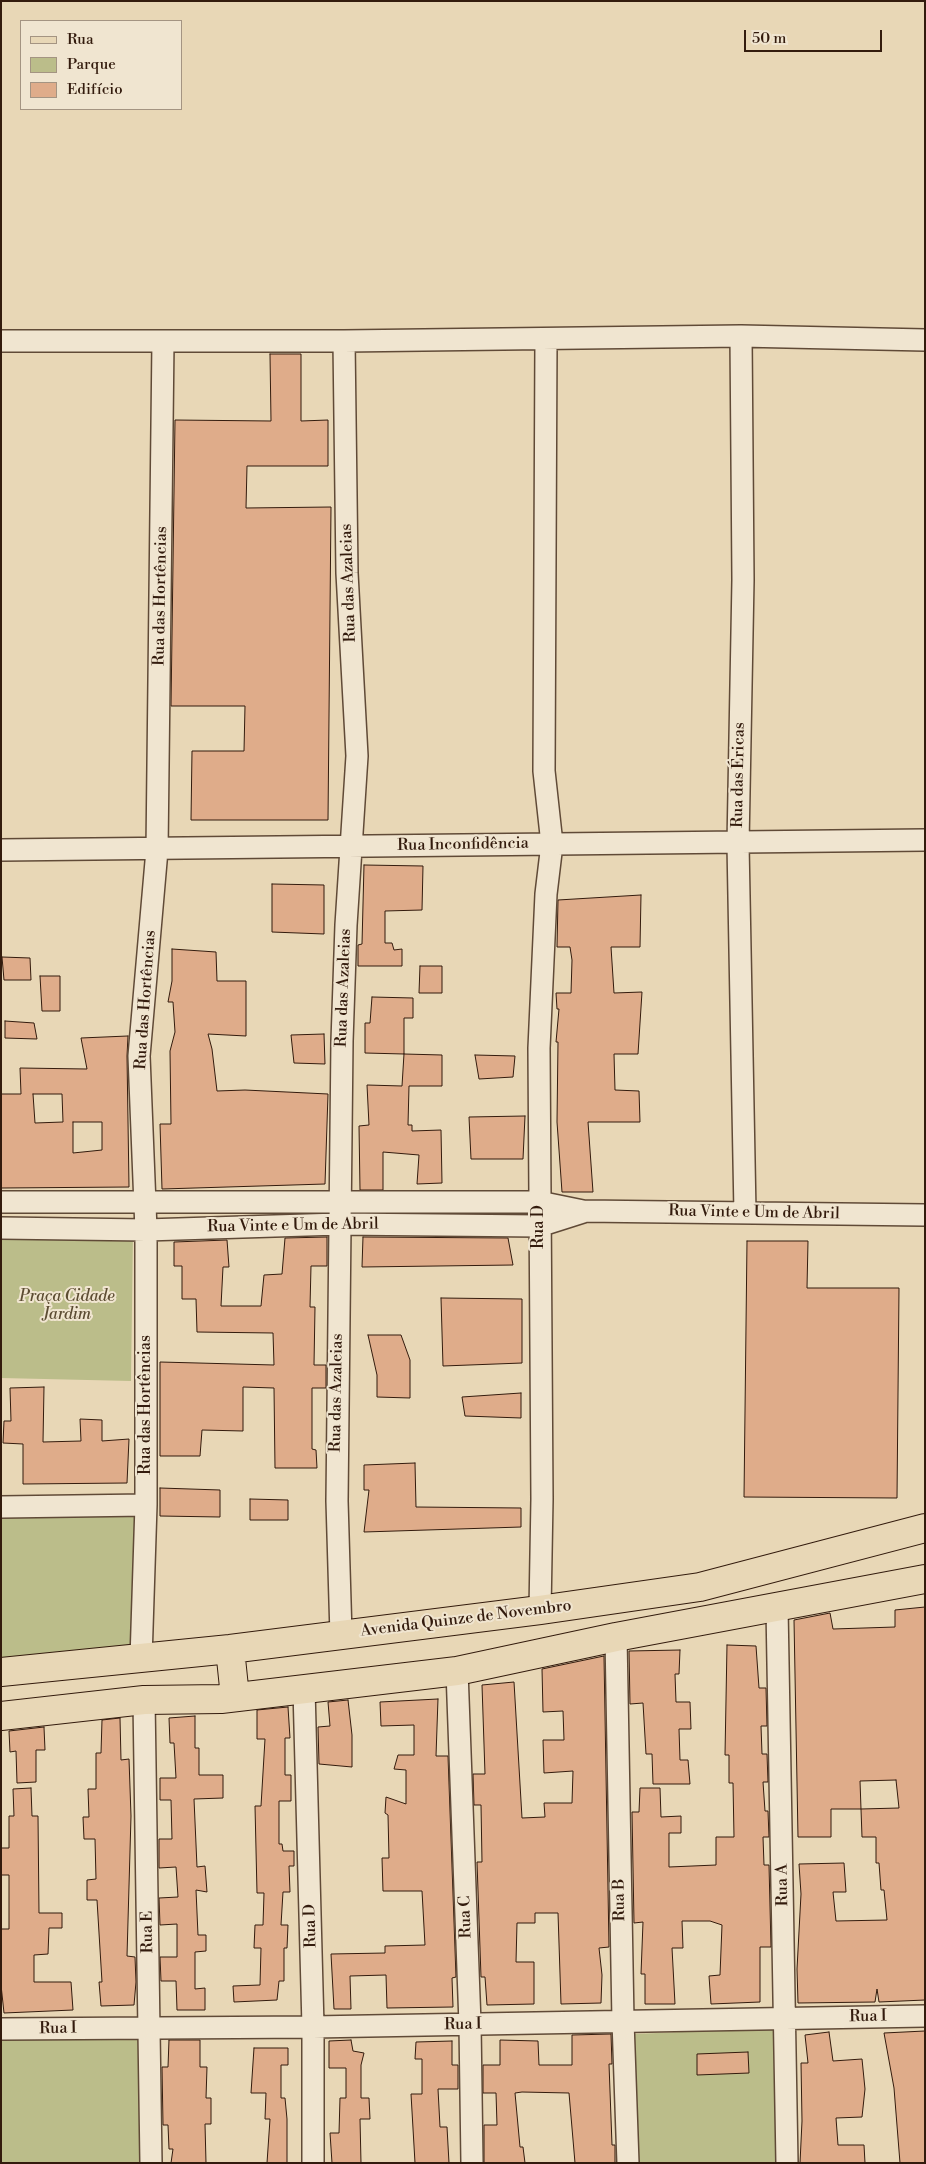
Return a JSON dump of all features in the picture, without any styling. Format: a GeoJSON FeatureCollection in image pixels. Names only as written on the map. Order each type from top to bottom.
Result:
{"type":"FeatureCollection","features":[{"type":"Feature","properties":{"kind":"main road","name":"Avenida Quinze de Novembro"},"geometry":{"type":"LineString","coordinates":[[1,1672],[230,1649],[540,1610],[700,1587],[925,1528]]}},
{"type":"Feature","properties":{"kind":"main road"},"geometry":{"type":"LineString","coordinates":[[747,1575],[768,1610]]}},
{"type":"Feature","properties":{"kind":"main road"},"geometry":{"type":"LineString","coordinates":[[1,1716],[144,1700],[235,1698],[457,1671],[616,1637],[768,1610],[925,1579]]}},
{"type":"Feature","properties":{"kind":"main road"},"geometry":{"type":"LineString","coordinates":[[230,1649],[235,1698]]}},
{"type":"Feature","properties":{"kind":"street"},"geometry":{"type":"LineString","coordinates":[[1,341],[344,341],[741,336],[925,340]]}},
{"type":"Feature","properties":{"kind":"street","name":"Rua das Éricas"},"geometry":{"type":"LineString","coordinates":[[741,336],[743,580],[738,844],[745,1213]]}},
{"type":"Feature","properties":{"kind":"street","name":"Rua D"},"geometry":{"type":"LineString","coordinates":[[540,1610],[542,1499],[539,1048],[546,903],[552,844],[544,771],[546,339]]}},
{"type":"Feature","properties":{"kind":"street","name":"Rua das Hortências"},"geometry":{"type":"LineString","coordinates":[[141,1659],[146,1505],[146,1230],[140,1056],[157,850],[163,341]]}},
{"type":"Feature","properties":{"kind":"street","name":"Rua das Azaleias"},"geometry":{"type":"LineString","coordinates":[[341,1635],[336,1501],[339,1202],[346,925],[357,756],[347,573],[344,341]]}},
{"type":"Feature","properties":{"kind":"street","name":"Rua Inconfidência"},"geometry":{"type":"LineString","coordinates":[[1,850],[352,848],[552,844],[738,844],[925,840]]}},
{"type":"Feature","properties":{"kind":"street","name":"Rua Vinte e Um de Abril"},"geometry":{"type":"LineString","coordinates":[[1,1202],[539,1202],[583,1212],[925,1215]]}},
{"type":"Feature","properties":{"kind":"street","name":"Rua Vinte e Um de Abril"},"geometry":{"type":"LineString","coordinates":[[1,1228],[146,1230],[339,1224],[539,1226],[583,1212]]}},
{"type":"Feature","properties":{"kind":"street"},"geometry":{"type":"LineString","coordinates":[[1,1507],[146,1505]]}},
{"type":"Feature","properties":{"kind":"street","name":"Rua A"},"geometry":{"type":"LineString","coordinates":[[768,1610],[786,2018],[787,2163]]}},
{"type":"Feature","properties":{"kind":"street","name":"Rua B"},"geometry":{"type":"LineString","coordinates":[[616,1637],[623,2022],[628,2163]]}},
{"type":"Feature","properties":{"kind":"street","name":"Rua C"},"geometry":{"type":"LineString","coordinates":[[457,1671],[470,2024],[472,2163]]}},
{"type":"Feature","properties":{"kind":"street","name":"Rua D"},"geometry":{"type":"LineString","coordinates":[[304,1689],[313,2027],[313,2163]]}},
{"type":"Feature","properties":{"kind":"street","name":"Rua E"},"geometry":{"type":"LineString","coordinates":[[144,1700],[151,2163]]}},
{"type":"Feature","properties":{"kind":"street","name":"Rua I"},"geometry":{"type":"LineString","coordinates":[[1,2030],[149,2027],[313,2027],[925,2016]]}},
{"type":"Feature","properties":{"kind":"green space","name":"Praça Cidade Jardim"},"geometry":{"type":"Polygon","coordinates":[[[133,1232],[131,1381],[1,1378],[1,1235],[133,1232]]]}},
{"type":"Feature","properties":{"kind":"green space"},"geometry":{"type":"Polygon","coordinates":[[[1,1516],[138,1517],[131,1650],[1,1661],[1,1516]]]}},
{"type":"Feature","properties":{"kind":"green space"},"geometry":{"type":"Polygon","coordinates":[[[779,2028],[778,2163],[637,2163],[633,2034],[779,2028]]]}},
{"type":"Feature","properties":{"kind":"green space"},"geometry":{"type":"Polygon","coordinates":[[[142,2034],[144,2163],[1,2163],[1,2038],[142,2034]]]}},
{"type":"Feature","properties":{"kind":"building"},"geometry":{"type":"Polygon","coordinates":[[[270,354],[301,354],[301,421],[328,420],[328,466],[247,466],[246,508],[331,507],[328,820],[191,820],[192,751],[244,751],[245,706],[171,706],[175,420],[271,421],[270,354]]]}},
{"type":"Feature","properties":{"kind":"building"},"geometry":{"type":"Polygon","coordinates":[[[364,865],[423,866],[422,910],[385,911],[385,943],[392,943],[394,950],[402,949],[402,966],[358,966],[358,945],[362,944],[364,865]]]}},
{"type":"Feature","properties":{"kind":"building"},"geometry":{"type":"Polygon","coordinates":[[[272,884],[324,885],[324,934],[272,932],[272,884]]]}},
{"type":"Feature","properties":{"kind":"building"},"geometry":{"type":"Polygon","coordinates":[[[641,895],[640,947],[611,947],[614,993],[642,992],[638,1054],[614,1054],[615,1090],[639,1091],[640,1122],[588,1122],[593,1192],[562,1192],[557,1122],[558,1042],[556,1042],[559,1009],[557,1009],[556,993],[571,993],[572,960],[570,947],[557,947],[558,900],[641,895]]]}},
{"type":"Feature","properties":{"kind":"building"},"geometry":{"type":"Polygon","coordinates":[[[172,949],[216,952],[217,981],[246,981],[246,1036],[208,1034],[212,1049],[217,1091],[245,1090],[328,1094],[325,1184],[162,1189],[160,1124],[171,1124],[170,1051],[175,1032],[173,1002],[168,1002],[172,981],[172,949]]]}},
{"type":"Feature","properties":{"kind":"building"},"geometry":{"type":"Polygon","coordinates":[[[2,957],[30,958],[31,980],[4,980],[2,957]]]}},
{"type":"Feature","properties":{"kind":"building"},"geometry":{"type":"Polygon","coordinates":[[[420,966],[442,966],[442,993],[419,993],[420,966]]]}},
{"type":"Feature","properties":{"kind":"building"},"geometry":{"type":"Polygon","coordinates":[[[40,976],[60,976],[60,1011],[42,1011],[40,976]]]}},
{"type":"Feature","properties":{"kind":"building"},"geometry":{"type":"Polygon","coordinates":[[[372,997],[413,998],[413,1018],[404,1018],[404,1054],[365,1053],[365,1023],[370,1023],[372,997]]]}},
{"type":"Feature","properties":{"kind":"building"},"geometry":{"type":"Polygon","coordinates":[[[5,1021],[34,1023],[37,1039],[5,1038],[5,1021]]]}},
{"type":"Feature","properties":{"kind":"building"},"geometry":{"type":"Polygon","coordinates":[[[324,1034],[325,1064],[294,1063],[291,1035],[324,1034]]]}},
{"type":"Feature","properties":{"kind":"building"},"geometry":{"type":"Polygon","coordinates":[[[128,1036],[129,1187],[1,1188],[1,1094],[21,1094],[20,1068],[87,1069],[81,1038],[128,1036]],[[33,1094],[35,1123],[63,1122],[62,1094],[33,1094]],[[73,1122],[73,1153],[102,1150],[102,1122],[73,1122]]]}},
{"type":"Feature","properties":{"kind":"building"},"geometry":{"type":"Polygon","coordinates":[[[404,1054],[442,1055],[442,1086],[409,1086],[408,1125],[412,1125],[412,1131],[441,1130],[442,1183],[417,1184],[419,1155],[383,1152],[383,1190],[360,1190],[359,1126],[369,1125],[367,1085],[402,1086],[404,1054]]]}},
{"type":"Feature","properties":{"kind":"building"},"geometry":{"type":"Polygon","coordinates":[[[475,1055],[515,1056],[513,1077],[479,1079],[475,1055]]]}},
{"type":"Feature","properties":{"kind":"building"},"geometry":{"type":"Polygon","coordinates":[[[525,1116],[523,1159],[471,1159],[469,1117],[525,1116]]]}},
{"type":"Feature","properties":{"kind":"building"},"geometry":{"type":"Polygon","coordinates":[[[327,1237],[327,1266],[311,1266],[310,1307],[315,1307],[314,1365],[326,1365],[326,1388],[312,1388],[312,1449],[316,1450],[317,1468],[275,1468],[274,1388],[243,1387],[243,1431],[202,1430],[200,1456],[160,1456],[160,1362],[274,1365],[273,1333],[197,1332],[196,1299],[182,1299],[182,1266],[174,1266],[174,1242],[227,1240],[229,1267],[223,1267],[221,1306],[261,1306],[264,1275],[282,1274],[285,1238],[327,1237]]]}},
{"type":"Feature","properties":{"kind":"building"},"geometry":{"type":"Polygon","coordinates":[[[363,1237],[508,1238],[513,1265],[362,1267],[363,1237]]]}},
{"type":"Feature","properties":{"kind":"building"},"geometry":{"type":"Polygon","coordinates":[[[747,1241],[808,1241],[807,1288],[899,1288],[897,1498],[744,1497],[747,1241]]]}},
{"type":"Feature","properties":{"kind":"building"},"geometry":{"type":"Polygon","coordinates":[[[441,1298],[522,1299],[522,1363],[443,1366],[441,1298]]]}},
{"type":"Feature","properties":{"kind":"building"},"geometry":{"type":"Polygon","coordinates":[[[368,1335],[401,1335],[410,1360],[410,1398],[377,1397],[377,1375],[368,1335]]]}},
{"type":"Feature","properties":{"kind":"building"},"geometry":{"type":"Polygon","coordinates":[[[44,1387],[43,1442],[81,1441],[80,1419],[102,1420],[102,1441],[129,1439],[127,1483],[23,1484],[23,1444],[3,1443],[4,1421],[11,1421],[10,1388],[44,1387]]]}},
{"type":"Feature","properties":{"kind":"building"},"geometry":{"type":"Polygon","coordinates":[[[521,1393],[521,1418],[465,1416],[462,1397],[521,1393]]]}},
{"type":"Feature","properties":{"kind":"building"},"geometry":{"type":"Polygon","coordinates":[[[415,1463],[416,1507],[521,1508],[521,1527],[364,1532],[369,1490],[364,1490],[364,1465],[415,1463]]]}},
{"type":"Feature","properties":{"kind":"building"},"geometry":{"type":"Polygon","coordinates":[[[160,1488],[220,1490],[220,1517],[160,1516],[160,1488]]]}},
{"type":"Feature","properties":{"kind":"building"},"geometry":{"type":"Polygon","coordinates":[[[250,1499],[288,1500],[288,1520],[250,1520],[250,1499]]]}},
{"type":"Feature","properties":{"kind":"building"},"geometry":{"type":"Polygon","coordinates":[[[925,1607],[925,2000],[879,2002],[877,1989],[875,2002],[798,2003],[797,1969],[801,1894],[799,1864],[844,1863],[846,1892],[833,1892],[836,1921],[887,1920],[884,1890],[881,1890],[879,1863],[876,1863],[876,1837],[862,1837],[861,1809],[831,1809],[831,1837],[798,1837],[794,1620],[830,1613],[833,1629],[895,1627],[895,1610],[925,1607]],[[896,1780],[860,1781],[861,1809],[899,1808],[896,1780]]]}},
{"type":"Feature","properties":{"kind":"building"},"geometry":{"type":"Polygon","coordinates":[[[727,1645],[756,1646],[759,1688],[766,1688],[767,1726],[761,1726],[762,1754],[767,1754],[768,1782],[763,1782],[765,1811],[768,1811],[769,1837],[763,1837],[764,1865],[769,1865],[771,1947],[760,1947],[760,2002],[711,2004],[709,1976],[720,1975],[722,1925],[710,1921],[682,1921],[683,1948],[672,1948],[675,2004],[645,2004],[645,1974],[641,1974],[643,1922],[634,1923],[632,1812],[639,1812],[640,1788],[660,1788],[661,1817],[681,1816],[681,1833],[669,1833],[669,1867],[716,1865],[716,1837],[734,1837],[733,1783],[729,1783],[729,1755],[725,1755],[727,1645]]]}},
{"type":"Feature","properties":{"kind":"building"},"geometry":{"type":"Polygon","coordinates":[[[680,1650],[679,1674],[675,1674],[676,1702],[690,1702],[691,1729],[679,1729],[680,1760],[688,1760],[690,1784],[653,1784],[652,1754],[646,1754],[643,1703],[630,1704],[629,1651],[680,1650]]]}},
{"type":"Feature","properties":{"kind":"building"},"geometry":{"type":"Polygon","coordinates":[[[604,1656],[609,1947],[599,1948],[602,1975],[601,2003],[561,2004],[558,1913],[535,1913],[535,1923],[517,1923],[516,1962],[534,1962],[534,2004],[487,2005],[485,1977],[481,1977],[477,1862],[482,1862],[481,1805],[474,1805],[473,1774],[485,1774],[482,1685],[514,1682],[522,1818],[545,1817],[544,1803],[572,1803],[573,1771],[544,1773],[543,1740],[564,1740],[563,1711],[543,1712],[542,1669],[604,1656]]]}},
{"type":"Feature","properties":{"kind":"building"},"geometry":{"type":"Polygon","coordinates":[[[438,1699],[436,1756],[448,1756],[456,1977],[452,1978],[453,2007],[387,2008],[386,1975],[350,1976],[351,2009],[334,2009],[331,1954],[385,1953],[385,1946],[425,1945],[422,1891],[383,1891],[382,1858],[389,1858],[388,1815],[385,1813],[386,1797],[406,1804],[406,1770],[394,1769],[398,1755],[414,1755],[414,1725],[381,1726],[380,1702],[438,1699]]]}},
{"type":"Feature","properties":{"kind":"building"},"geometry":{"type":"Polygon","coordinates":[[[348,1700],[352,1735],[352,1767],[319,1764],[318,1727],[330,1726],[328,1702],[348,1700]]]}},
{"type":"Feature","properties":{"kind":"building"},"geometry":{"type":"Polygon","coordinates":[[[288,1707],[290,1738],[285,1738],[285,1775],[291,1775],[291,1801],[279,1801],[279,1844],[282,1844],[283,1851],[294,1851],[294,1866],[289,1866],[290,1892],[283,1892],[281,1925],[288,1925],[287,1948],[284,1948],[284,1981],[279,1981],[277,2000],[234,2002],[233,1986],[260,1985],[261,1948],[254,1948],[255,1925],[263,1925],[264,1893],[257,1893],[255,1806],[261,1806],[265,1739],[257,1739],[257,1710],[288,1707]]]}},
{"type":"Feature","properties":{"kind":"building"},"geometry":{"type":"Polygon","coordinates":[[[195,1716],[195,1748],[199,1748],[199,1775],[223,1775],[223,1798],[194,1799],[197,1867],[205,1866],[207,1892],[196,1890],[198,1935],[206,1935],[206,1951],[195,1952],[195,1989],[205,1988],[205,2010],[177,2010],[176,1981],[161,1981],[160,1957],[177,1957],[177,1924],[160,1925],[159,1898],[178,1897],[176,1867],[159,1868],[159,1839],[172,1839],[171,1800],[160,1800],[160,1778],[176,1778],[174,1743],[170,1743],[169,1718],[195,1716]]]}},
{"type":"Feature","properties":{"kind":"building"},"geometry":{"type":"Polygon","coordinates":[[[120,1718],[121,1760],[129,1759],[131,1816],[127,1956],[135,1957],[136,1982],[134,2005],[101,2006],[99,1982],[102,1982],[97,1900],[87,1900],[87,1880],[96,1879],[95,1839],[84,1839],[83,1817],[89,1817],[88,1789],[96,1789],[96,1753],[101,1753],[102,1720],[120,1718]]]}},
{"type":"Feature","properties":{"kind":"building"},"geometry":{"type":"Polygon","coordinates":[[[44,1727],[45,1750],[36,1750],[36,1782],[17,1783],[16,1751],[10,1752],[9,1731],[44,1727]]]}},
{"type":"Feature","properties":{"kind":"building"},"geometry":{"type":"Polygon","coordinates":[[[31,1788],[32,1816],[38,1816],[39,1913],[62,1913],[62,1928],[49,1928],[48,1954],[34,1955],[34,1982],[71,1982],[73,2010],[4,2013],[1,1985],[1,1929],[9,1929],[9,1875],[1,1875],[1,1848],[9,1848],[9,1816],[14,1816],[13,1789],[31,1788]]]}},
{"type":"Feature","properties":{"kind":"building"},"geometry":{"type":"Polygon","coordinates":[[[925,2031],[925,2163],[900,2163],[894,2088],[884,2033],[925,2031]]]}},
{"type":"Feature","properties":{"kind":"building"},"geometry":{"type":"Polygon","coordinates":[[[829,2032],[833,2061],[862,2059],[865,2089],[862,2117],[836,2118],[838,2145],[864,2145],[865,2163],[800,2163],[802,2121],[801,2063],[808,2063],[805,2035],[829,2032]]]}},
{"type":"Feature","properties":{"kind":"building"},"geometry":{"type":"Polygon","coordinates":[[[611,2034],[612,2064],[609,2064],[612,2145],[615,2145],[615,2163],[575,2163],[569,2093],[522,2092],[515,2093],[520,2147],[523,2147],[525,2163],[484,2163],[484,2125],[497,2125],[496,2093],[483,2093],[483,2065],[500,2065],[500,2040],[538,2041],[539,2065],[572,2065],[572,2035],[611,2034]]]}},
{"type":"Feature","properties":{"kind":"building"},"geometry":{"type":"Polygon","coordinates":[[[169,2040],[200,2040],[200,2067],[207,2067],[206,2098],[211,2098],[211,2124],[205,2124],[206,2163],[171,2163],[173,2149],[169,2149],[168,2125],[163,2125],[162,2067],[168,2067],[169,2040]]]}},
{"type":"Feature","properties":{"kind":"building"},"geometry":{"type":"Polygon","coordinates":[[[351,2040],[353,2051],[364,2053],[361,2065],[361,2098],[369,2098],[370,2119],[360,2119],[361,2163],[332,2163],[330,2133],[339,2133],[340,2098],[346,2098],[346,2068],[329,2068],[329,2041],[351,2040]]]}},
{"type":"Feature","properties":{"kind":"building"},"geometry":{"type":"Polygon","coordinates":[[[452,2041],[452,2065],[458,2065],[458,2089],[438,2089],[440,2127],[447,2127],[449,2163],[415,2163],[411,2094],[422,2094],[422,2059],[415,2059],[416,2042],[452,2041]]]}},
{"type":"Feature","properties":{"kind":"building"},"geometry":{"type":"Polygon","coordinates":[[[254,2048],[288,2048],[288,2065],[281,2065],[281,2098],[285,2098],[287,2119],[287,2163],[267,2163],[270,2119],[265,2119],[266,2093],[251,2093],[254,2048]]]}},
{"type":"Feature","properties":{"kind":"building"},"geometry":{"type":"Polygon","coordinates":[[[748,2052],[749,2073],[697,2075],[697,2054],[748,2052]]]}}]}
